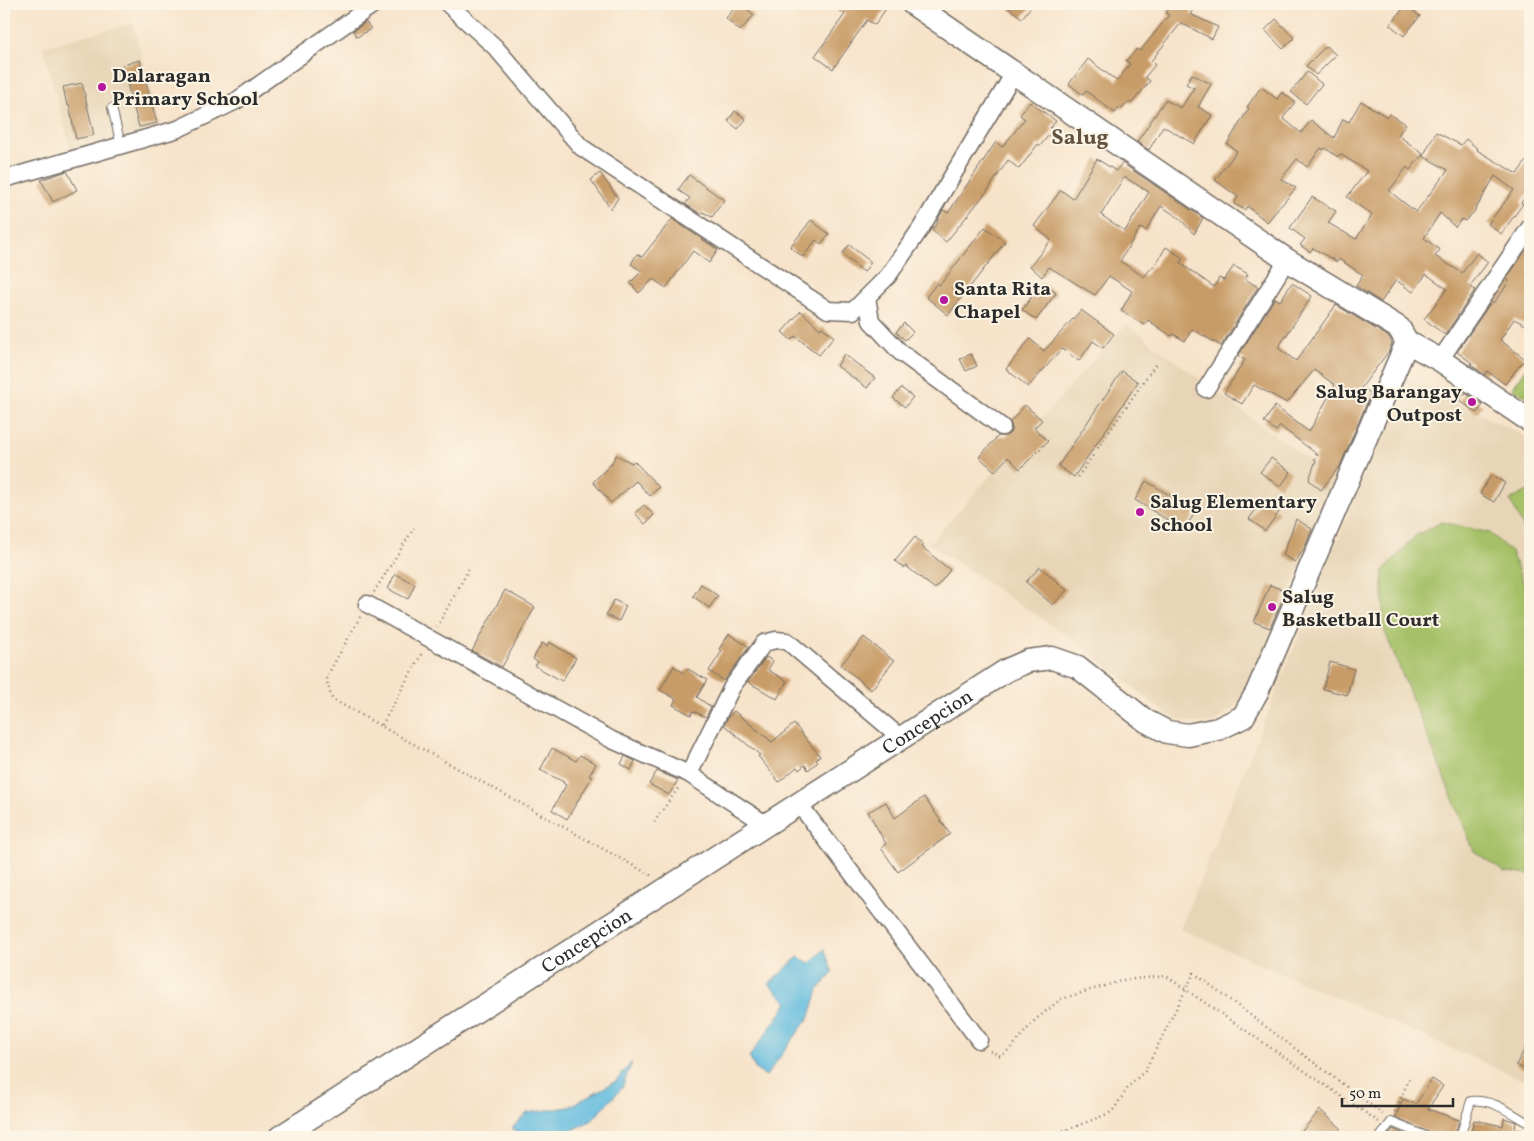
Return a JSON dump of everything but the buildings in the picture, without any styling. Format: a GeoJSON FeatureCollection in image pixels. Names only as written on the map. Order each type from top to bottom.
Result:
{"type":"FeatureCollection","features":[{"type":"Feature","properties":{"kind":"main road"},"geometry":{"type":"LineString","coordinates":[[913,4],[1287,260],[1399,328],[1407,342],[1440,360],[1530,421]]}},
{"type":"Feature","properties":{"kind":"main road","name":"Concepcion"},"geometry":{"type":"LineString","coordinates":[[280,1137],[1007,670],[1028,661],[1052,658],[1078,667],[1146,721],[1167,732],[1188,735],[1218,729],[1243,717],[1257,692],[1407,342]]}},
{"type":"Feature","properties":{"kind":"street"},"geometry":{"type":"LineString","coordinates":[[4,179],[178,129],[236,101],[374,4]]}},
{"type":"Feature","properties":{"kind":"street"},"geometry":{"type":"LineString","coordinates":[[448,4],[495,47],[581,147],[828,310],[853,311],[888,276],[921,228],[1014,73]]}},
{"type":"Feature","properties":{"kind":"street"},"geometry":{"type":"LineString","coordinates":[[1440,360],[1530,227]]}},
{"type":"Feature","properties":{"kind":"street"},"geometry":{"type":"LineString","coordinates":[[1206,389],[1287,260]]}},
{"type":"Feature","properties":{"kind":"street"},"geometry":{"type":"LineString","coordinates":[[867,297],[871,321],[900,352],[1002,427]]}},
{"type":"Feature","properties":{"kind":"street"},"geometry":{"type":"LineString","coordinates":[[367,604],[612,740],[689,774],[767,825]]}},
{"type":"Feature","properties":{"kind":"street"},"geometry":{"type":"LineString","coordinates":[[689,774],[732,687],[764,643],[776,640],[787,641],[902,738]]}},
{"type":"Feature","properties":{"kind":"street"},"geometry":{"type":"LineString","coordinates":[[799,804],[979,1040]]}},
{"type":"Feature","properties":{"kind":"lane"},"geometry":{"type":"LineString","coordinates":[[112,108],[121,145]]}},
{"type":"Feature","properties":{"kind":"lane"},"geometry":{"type":"LineString","coordinates":[[1460,1137],[1471,1101],[1478,1100],[1492,1103],[1530,1124]]}},
{"type":"Feature","properties":{"kind":"lane"},"geometry":{"type":"LineString","coordinates":[[1380,1137],[1392,1122],[1428,1137]]}},
{"type":"Feature","properties":{"kind":"path"},"geometry":{"type":"LineString","coordinates":[[1078,477],[1157,362]]}},
{"type":"Feature","properties":{"kind":"path"},"geometry":{"type":"LineString","coordinates":[[414,528],[367,604],[326,678],[332,699],[671,886]]}},
{"type":"Feature","properties":{"kind":"path"},"geometry":{"type":"LineString","coordinates":[[654,822],[689,774]]}},
{"type":"Feature","properties":{"kind":"path"},"geometry":{"type":"LineString","coordinates":[[1049,1137],[1112,1112],[1129,1086],[1145,1071],[1194,974],[1384,1114],[1392,1122],[1409,1079]]}},
{"type":"Feature","properties":{"kind":"path"},"geometry":{"type":"LineString","coordinates":[[979,1040],[991,1053],[1001,1056],[1011,1048],[1035,1020],[1061,999],[1124,980],[1166,976],[1378,1122],[1384,1114]]}},
{"type":"Feature","properties":{"kind":"shaded area","name":"Dalaragan Primary School"},"geometry":{"type":"Polygon","coordinates":[[[133,23],[161,127],[71,151],[43,47],[133,23]]]}},
{"type":"Feature","properties":{"kind":"shaded area","name":"Salug Elementary School"},"geometry":{"type":"Polygon","coordinates":[[[1126,324],[1335,480],[1267,649],[1243,700],[1213,723],[1190,723],[1168,715],[1078,643],[929,544],[1126,324]]]}},
{"type":"Feature","properties":{"kind":"shaded area"},"geometry":{"type":"Polygon","coordinates":[[[1404,376],[1530,439],[1530,1083],[1180,929],[1404,376]]]}},
{"type":"Feature","properties":{"kind":"green space"},"geometry":{"type":"Polygon","coordinates":[[[1530,363],[1530,398],[1512,389],[1530,363]]]}},
{"type":"Feature","properties":{"kind":"green space"},"geometry":{"type":"Polygon","coordinates":[[[1530,490],[1530,541],[1510,500],[1530,490]]]}},
{"type":"Feature","properties":{"kind":"green space"},"geometry":{"type":"Polygon","coordinates":[[[1442,522],[1490,533],[1511,552],[1530,600],[1530,874],[1504,872],[1474,851],[1383,627],[1383,571],[1415,536],[1442,522]]]}},
{"type":"Feature","properties":{"kind":"water"},"geometry":{"type":"Polygon","coordinates":[[[824,949],[833,973],[818,990],[810,1016],[766,1076],[756,1070],[749,1057],[788,1003],[769,984],[798,957],[810,963],[824,949]]]}},
{"type":"Feature","properties":{"kind":"water"},"geometry":{"type":"Polygon","coordinates":[[[632,1062],[622,1088],[592,1120],[558,1137],[524,1137],[512,1128],[527,1113],[569,1107],[616,1081],[632,1062]]]}},
{"type":"Feature","properties":{"kind":"place","name":"Dalaragan Primary School"},"geometry":{"type":"Point","coordinates":[102,87]}},
{"type":"Feature","properties":{"kind":"place","name":"Santa Rita Chapel"},"geometry":{"type":"Point","coordinates":[944,300]}},
{"type":"Feature","properties":{"kind":"place","name":"Salug Barangay Outpost"},"geometry":{"type":"Point","coordinates":[1472,402]}},
{"type":"Feature","properties":{"kind":"place","name":"Salug Elementary School"},"geometry":{"type":"Point","coordinates":[1140,512]}},
{"type":"Feature","properties":{"kind":"place","name":"Salug Basketball Court"},"geometry":{"type":"Point","coordinates":[1272,607]}},
{"type":"Feature","properties":{"kind":"district","name":"Salug"},"geometry":{"type":"Point","coordinates":[1080,136]}}]}
